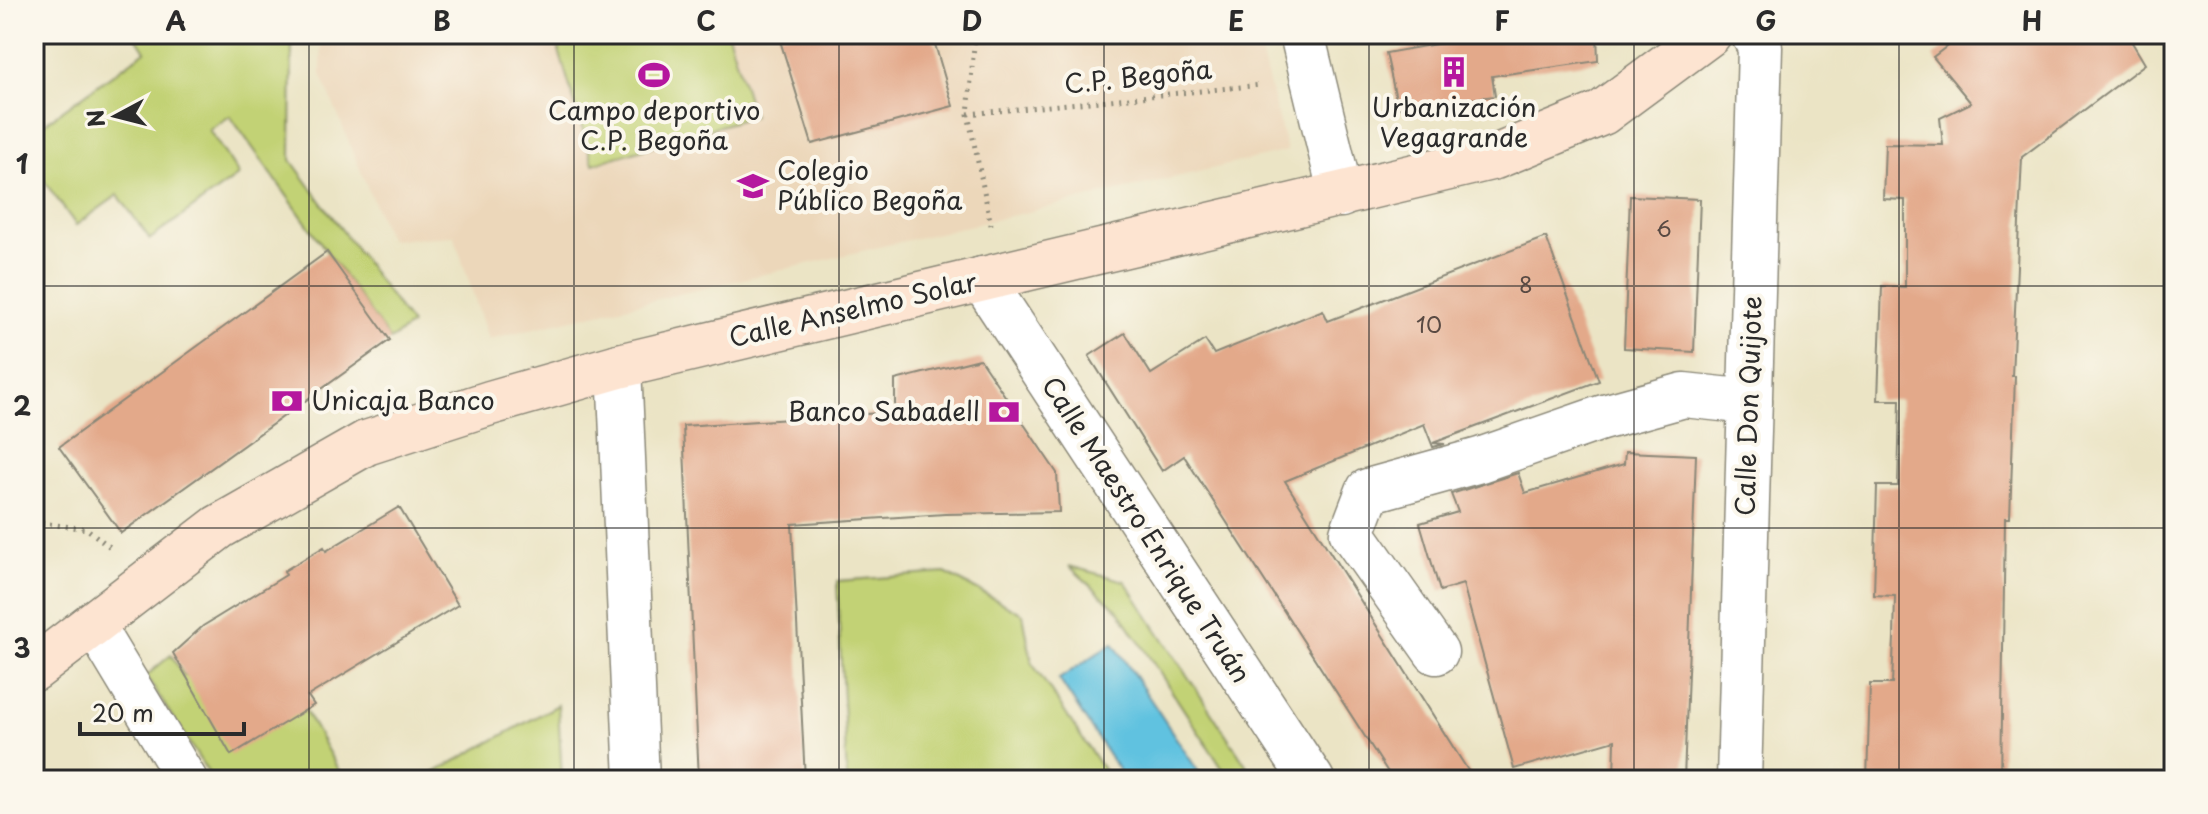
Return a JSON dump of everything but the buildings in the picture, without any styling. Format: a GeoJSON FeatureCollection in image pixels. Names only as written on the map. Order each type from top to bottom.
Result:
{"type":"FeatureCollection","features":[{"type":"Feature","properties":{"kind":"main road","name":"Calle Anselmo Solar"},"geometry":{"type":"LineString","coordinates":[[34,669],[219,527],[366,443],[619,366],[1495,157],[1602,113],[1709,34]]}},
{"type":"Feature","properties":{"kind":"street"},"geometry":{"type":"LineString","coordinates":[[1302,34],[1341,195]]}},
{"type":"Feature","properties":{"kind":"street","name":"Calle Don Quijote"},"geometry":{"type":"LineString","coordinates":[[1739,780],[1760,47],[1753,34]]}},
{"type":"Feature","properties":{"kind":"street","name":"Calle Maestro Enrique Truán"},"geometry":{"type":"LineString","coordinates":[[982,279],[1312,780]]}},
{"type":"Feature","properties":{"kind":"street"},"geometry":{"type":"LineString","coordinates":[[619,366],[637,780]]}},
{"type":"Feature","properties":{"kind":"street"},"geometry":{"type":"LineString","coordinates":[[1436,652],[1352,533],[1368,491],[1480,460],[1601,418],[1684,395],[1750,402]]}},
{"type":"Feature","properties":{"kind":"street"},"geometry":{"type":"LineString","coordinates":[[93,624],[187,780]]}},
{"type":"Feature","properties":{"kind":"path"},"geometry":{"type":"LineString","coordinates":[[975,34],[968,114],[992,229]]}},
{"type":"Feature","properties":{"kind":"path","name":"C.P. Begoña"},"geometry":{"type":"LineString","coordinates":[[968,114],[1312,78]]}},
{"type":"Feature","properties":{"kind":"path"},"geometry":{"type":"LineString","coordinates":[[34,522],[87,529],[119,553]]}},
{"type":"Feature","properties":{"kind":"shaded area","name":"Colegio Público Begoña"},"geometry":{"type":"Polygon","coordinates":[[[322,34],[1256,34],[1287,151],[488,339],[454,236],[389,240],[321,74],[322,34]]]}},
{"type":"Feature","properties":{"kind":"green space"},"geometry":{"type":"Polygon","coordinates":[[[134,34],[292,34],[291,160],[411,325],[390,340],[230,116],[209,130],[239,175],[150,239],[118,195],[76,225],[34,167],[34,131],[145,51],[134,34]]]}},
{"type":"Feature","properties":{"kind":"green space","name":"Campo deportivo C.P. Begoña"},"geometry":{"type":"Polygon","coordinates":[[[554,34],[728,34],[753,116],[593,164],[554,34]]]}},
{"type":"Feature","properties":{"kind":"green space"},"geometry":{"type":"Polygon","coordinates":[[[1069,566],[1125,581],[1256,780],[1230,780],[1119,611],[1069,566]]]}},
{"type":"Feature","properties":{"kind":"green space"},"geometry":{"type":"Polygon","coordinates":[[[945,573],[1023,614],[1032,663],[1110,780],[847,780],[837,581],[945,573]]]}},
{"type":"Feature","properties":{"kind":"green space"},"geometry":{"type":"Polygon","coordinates":[[[171,655],[184,676],[191,672],[305,710],[344,780],[213,780],[146,676],[171,655]]]}},
{"type":"Feature","properties":{"kind":"green space"},"geometry":{"type":"Polygon","coordinates":[[[558,705],[562,780],[421,780],[558,705]]]}},
{"type":"Feature","properties":{"kind":"water"},"geometry":{"type":"Polygon","coordinates":[[[1113,643],[1204,780],[1125,780],[1059,679],[1113,643]]]}},
{"type":"Feature","properties":{"kind":"place","name":"Urbanización Vegagrande"},"geometry":{"type":"Point","coordinates":[1454,72]}},
{"type":"Feature","properties":{"kind":"place","name":"Campo deportivo C.P. Begoña"},"geometry":{"type":"Point","coordinates":[654,75]}},
{"type":"Feature","properties":{"kind":"place","name":"Colegio Público Begoña"},"geometry":{"type":"Point","coordinates":[753,186]}},
{"type":"Feature","properties":{"kind":"place","name":"Unicaja Banco"},"geometry":{"type":"Point","coordinates":[287,401]}},
{"type":"Feature","properties":{"kind":"place","name":"Banco Sabadell"},"geometry":{"type":"Point","coordinates":[1004,412]}}]}
